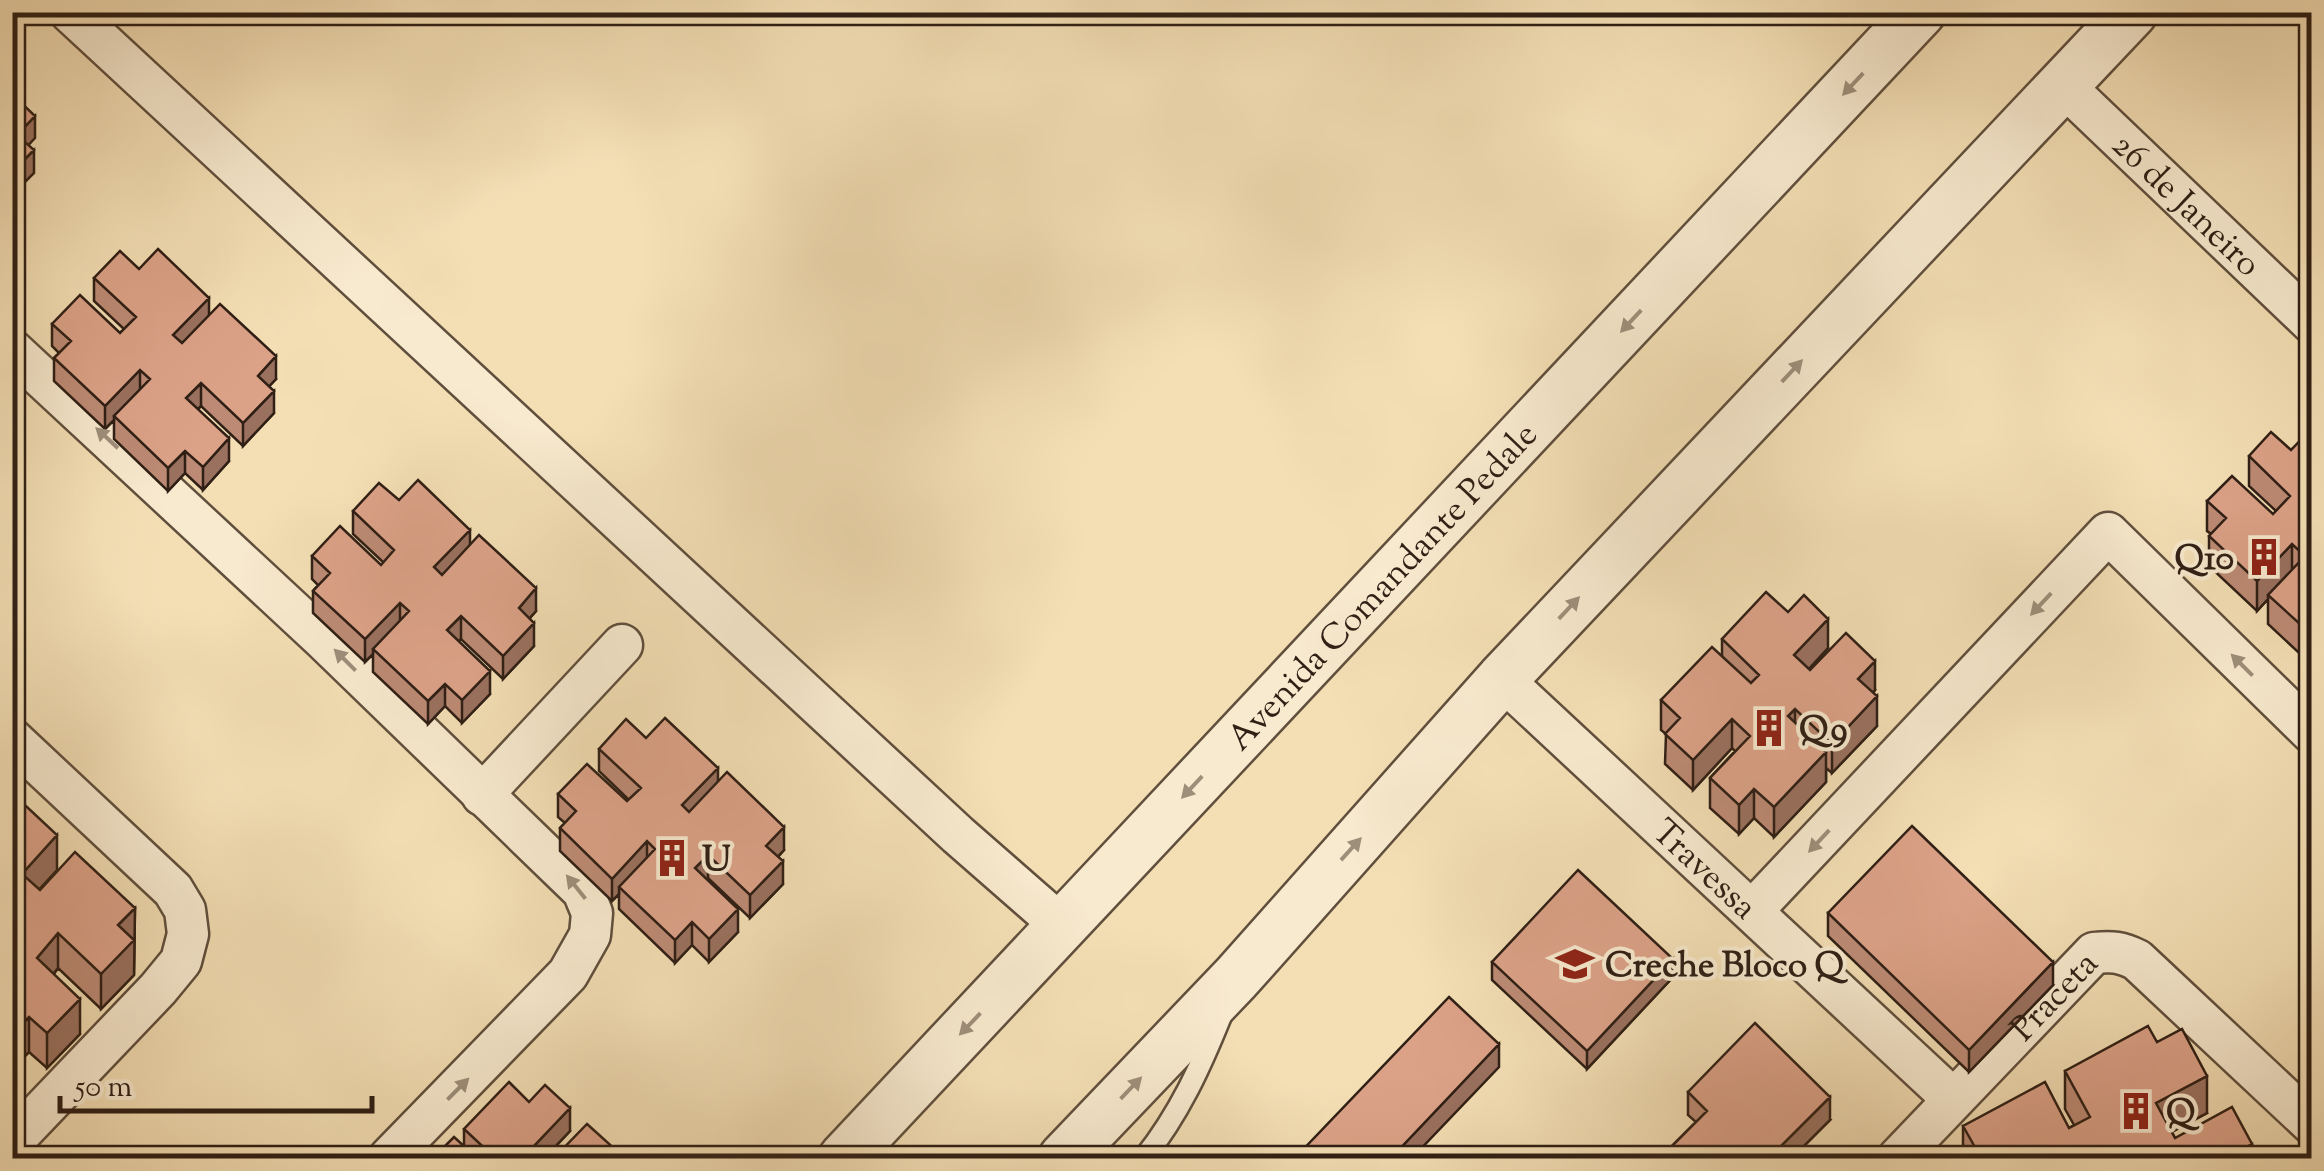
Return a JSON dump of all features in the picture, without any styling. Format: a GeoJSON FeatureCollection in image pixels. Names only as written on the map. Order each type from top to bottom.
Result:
{"type":"FeatureCollection","features":[{"type":"Feature","properties":{"kind":"street"},"geometry":{"type":"LineString","coordinates":[[70,12],[944,822],[1062,926]]}},
{"type":"Feature","properties":{"kind":"street","name":"Avenida Comandante Pedale"},"geometry":{"type":"LineString","coordinates":[[844,1158],[1920,12]]}},
{"type":"Feature","properties":{"kind":"street"},"geometry":{"type":"LineString","coordinates":[[1064,1158],[1236,978],[1502,680],[2132,12]]}},
{"type":"Feature","properties":{"kind":"street","name":"26 de Janeiro"},"geometry":{"type":"LineString","coordinates":[[2063,85],[2312,323]]}},
{"type":"Feature","properties":{"kind":"street"},"geometry":{"type":"LineString","coordinates":[[12,350],[324,638],[582,890],[592,913],[590,935],[568,974],[390,1158]]}},
{"type":"Feature","properties":{"kind":"street"},"geometry":{"type":"LineString","coordinates":[[1753,910],[2108,533],[2312,734]]}},
{"type":"Feature","properties":{"kind":"street"},"geometry":{"type":"LineString","coordinates":[[482,795],[622,644]]}},
{"type":"Feature","properties":{"kind":"street","name":"Travessa"},"geometry":{"type":"LineString","coordinates":[[1502,680],[1954,1099]]}},
{"type":"Feature","properties":{"kind":"street"},"geometry":{"type":"LineString","coordinates":[[12,739],[173,890],[185,910],[188,934],[181,960],[158,989],[12,1142]]}},
{"type":"Feature","properties":{"kind":"street","name":"Praceta"},"geometry":{"type":"LineString","coordinates":[[1898,1158],[2094,953],[2118,951],[2137,960],[2312,1124]]}},
{"type":"Feature","properties":{"kind":"lane"},"geometry":{"type":"LineString","coordinates":[[1144,1158],[1195,1082],[1236,978]]}},
{"type":"Feature","properties":{"kind":"building"},"geometry":{"type":"Polygon","coordinates":[[[12,94],[35,116],[17,135],[34,150],[12,172],[12,94]]]}},
{"type":"Feature","properties":{"kind":"building"},"geometry":{"type":"Polygon","coordinates":[[[158,249],[209,298],[173,335],[182,343],[220,304],[276,356],[258,376],[274,391],[243,423],[201,383],[186,398],[229,438],[203,467],[185,451],[168,468],[114,416],[150,379],[140,370],[105,406],[54,358],[71,341],[52,324],[80,295],[120,333],[136,317],[94,278],[120,251],[139,269],[158,249]]]}},
{"type":"Feature","properties":{"kind":"building"},"geometry":{"type":"Polygon","coordinates":[[[2310,430],[2312,635],[2268,595],[2305,556],[2292,544],[2257,581],[2209,536],[2226,518],[2207,501],[2232,476],[2273,514],[2290,496],[2249,456],[2271,432],[2291,450],[2310,430]]]}},
{"type":"Feature","properties":{"kind":"building"},"geometry":{"type":"Polygon","coordinates":[[[418,480],[470,530],[434,567],[442,575],[479,535],[536,588],[519,608],[534,623],[503,656],[461,616],[447,630],[490,671],[462,700],[445,684],[428,701],[373,649],[409,611],[400,603],[365,639],[313,591],[330,573],[312,556],[340,526],[381,565],[394,550],[353,511],[379,483],[399,500],[418,480]]]}},
{"type":"Feature","properties":{"kind":"building","name":"Q9"},"geometry":{"type":"Polygon","coordinates":[[[1766,592],[1788,612],[1804,595],[1828,619],[1794,655],[1810,670],[1846,633],[1875,661],[1858,679],[1877,696],[1832,744],[1795,709],[1788,716],[1826,752],[1774,807],[1754,789],[1739,805],[1710,778],[1750,736],[1732,719],[1693,760],[1665,734],[1680,718],[1661,700],[1712,647],[1751,683],[1759,675],[1722,639],[1766,592]]]}},
{"type":"Feature","properties":{"kind":"building","name":"U"},"geometry":{"type":"Polygon","coordinates":[[[665,718],[718,768],[682,805],[689,812],[727,772],[784,827],[766,846],[783,861],[750,895],[708,855],[695,868],[738,909],[709,939],[692,922],[675,940],[619,887],[655,849],[647,841],[612,879],[560,828],[576,811],[558,794],[587,764],[627,801],[641,788],[599,749],[626,719],[646,738],[665,718]]]}},
{"type":"Feature","properties":{"kind":"building"},"geometry":{"type":"Polygon","coordinates":[[[12,793],[57,835],[22,874],[40,890],[75,852],[135,908],[118,925],[134,940],[101,974],[58,933],[37,958],[80,999],[47,1033],[29,1017],[12,1034],[12,793]]]}},
{"type":"Feature","properties":{"kind":"building"},"geometry":{"type":"Polygon","coordinates":[[[1912,826],[2053,962],[1969,1050],[1828,913],[1912,826]]]}},
{"type":"Feature","properties":{"kind":"building"},"geometry":{"type":"Polygon","coordinates":[[[1578,870],[1673,959],[1587,1051],[1492,962],[1578,870]]]}},
{"type":"Feature","properties":{"kind":"building"},"geometry":{"type":"Polygon","coordinates":[[[1449,997],[1499,1044],[1391,1158],[1295,1158],[1449,997]]]}},
{"type":"Feature","properties":{"kind":"building"},"geometry":{"type":"Polygon","coordinates":[[[1755,1023],[1830,1097],[1769,1158],[1660,1158],[1707,1111],[1688,1092],[1755,1023]]]}},
{"type":"Feature","properties":{"kind":"building"},"geometry":{"type":"Polygon","coordinates":[[[2148,1026],[2157,1042],[2182,1029],[2207,1076],[2156,1103],[2175,1138],[2232,1107],[2252,1144],[2225,1158],[1975,1158],[1980,1156],[1963,1126],[2045,1082],[2069,1128],[2090,1117],[2065,1071],[2148,1026]]]}},
{"type":"Feature","properties":{"kind":"building"},"geometry":{"type":"Polygon","coordinates":[[[509,1082],[529,1102],[545,1085],[570,1108],[535,1145],[550,1158],[495,1158],[464,1129],[509,1082]]]}},
{"type":"Feature","properties":{"kind":"building"},"geometry":{"type":"Polygon","coordinates":[[[587,1124],[617,1151],[610,1158],[554,1158],[587,1124]]]}},
{"type":"Feature","properties":{"kind":"building"},"geometry":{"type":"Polygon","coordinates":[[[454,1137],[477,1158],[433,1158],[454,1137]]]}},
{"type":"Feature","properties":{"kind":"place","name":"Q10"},"geometry":{"type":"Point","coordinates":[2264,557]}},
{"type":"Feature","properties":{"kind":"place","name":"Q9"},"geometry":{"type":"Point","coordinates":[1769,728]}},
{"type":"Feature","properties":{"kind":"place","name":"U"},"geometry":{"type":"Point","coordinates":[672,858]}},
{"type":"Feature","properties":{"kind":"place","name":"Creche Bloco Q"},"geometry":{"type":"Point","coordinates":[1575,964]}},
{"type":"Feature","properties":{"kind":"place","name":"Q"},"geometry":{"type":"Point","coordinates":[2136,1111]}}]}
